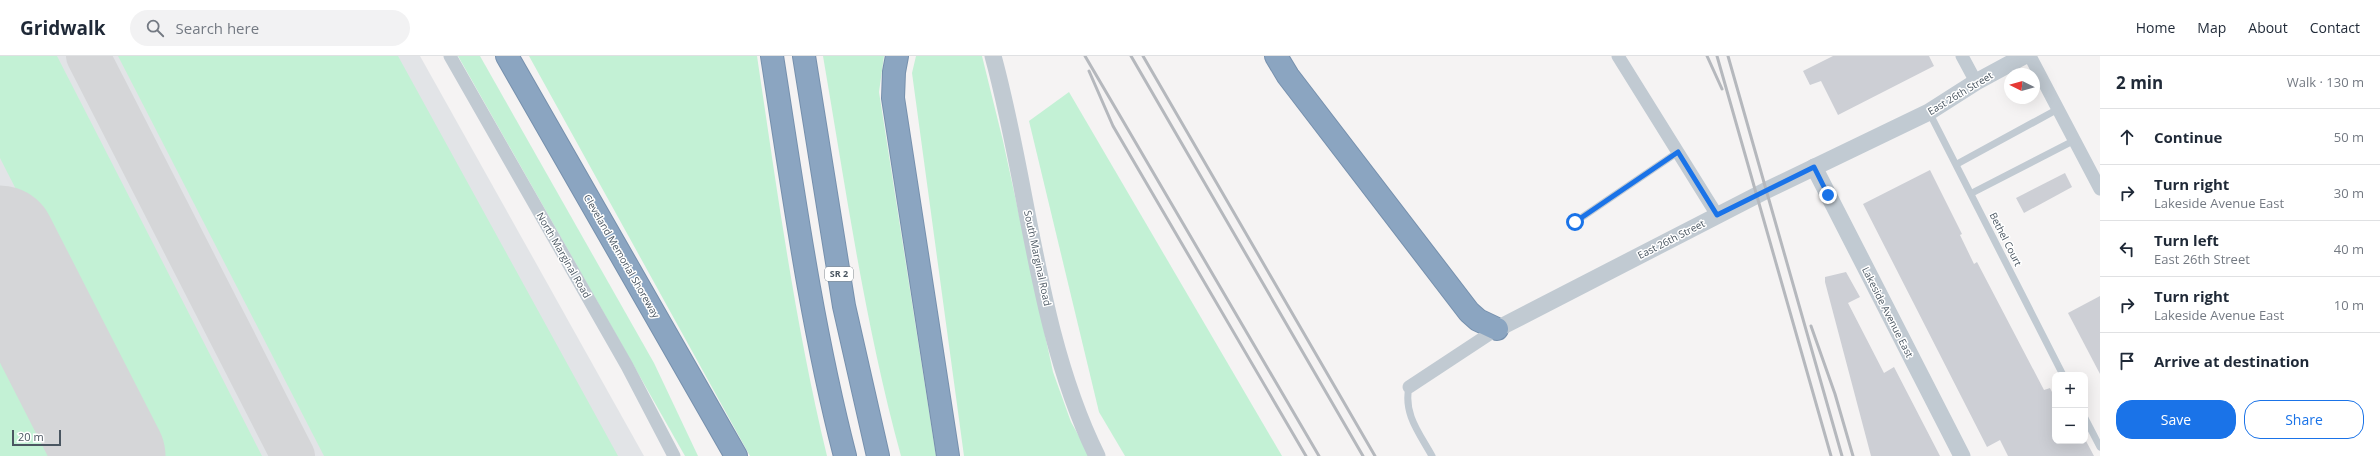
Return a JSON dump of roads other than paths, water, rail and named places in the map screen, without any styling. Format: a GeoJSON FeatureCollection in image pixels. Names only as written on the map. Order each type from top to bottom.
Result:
{"type":"FeatureCollection","features":[{"type":"Feature","properties":{"kind":"highway","name":"Cleveland Memorial Shoreway"},"geometry":{"type":"LineString","coordinates":[[507,56],[736,456]]}},
{"type":"Feature","properties":{"kind":"highway"},"geometry":{"type":"LineString","coordinates":[[772,56],[816,331],[845,456]]}},
{"type":"Feature","properties":{"kind":"highway","name":"SR 2"},"geometry":{"type":"LineString","coordinates":[[804,56],[844,306],[878,456]]}},
{"type":"Feature","properties":{"kind":"highway"},"geometry":{"type":"LineString","coordinates":[[897,56],[894,72],[893,98],[948,456]]}},
{"type":"Feature","properties":{"kind":"highway"},"geometry":{"type":"LineString","coordinates":[[1276,56],[1288,76],[1469,312],[1478,320],[1497,329]]}},
{"type":"Feature","properties":{"kind":"highway"},"geometry":{"type":"LineString","coordinates":[[678,355],[720,456]]}},
{"type":"Feature","properties":{"kind":"street","name":"North Marginal Road"},"geometry":{"type":"LineString","coordinates":[[450,56],[623,360],[674,456]]}},
{"type":"Feature","properties":{"kind":"street","name":"South Marginal Road"},"geometry":{"type":"LineString","coordinates":[[993,56],[1008,114],[1061,362],[1084,430],[1097,456]]}},
{"type":"Feature","properties":{"kind":"street"},"geometry":{"type":"LineString","coordinates":[[1618,56],[1717,215]]}},
{"type":"Feature","properties":{"kind":"street"},"geometry":{"type":"LineString","coordinates":[[1962,56],[1976,82]]}},
{"type":"Feature","properties":{"kind":"street","name":"East 26th Street"},"geometry":{"type":"LineString","coordinates":[[1409,387],[1497,329],[1717,215],[1929,112],[1976,82],[2024,56]]}},
{"type":"Feature","properties":{"kind":"street"},"geometry":{"type":"LineString","coordinates":[[2030,56],[2100,189]]}},
{"type":"Feature","properties":{"kind":"street","name":"Lakeside Avenue East"},"geometry":{"type":"LineString","coordinates":[[1814,167],[1962,456]]}},
{"type":"Feature","properties":{"kind":"lane"},"geometry":{"type":"LineString","coordinates":[[1957,164],[2058,109]]}},
{"type":"Feature","properties":{"kind":"lane","name":"Bethel Court"},"geometry":{"type":"LineString","coordinates":[[1929,112],[1972,193],[2062,372]]}},
{"type":"Feature","properties":{"kind":"lane"},"geometry":{"type":"LineString","coordinates":[[1972,193],[2075,140]]}},
{"type":"Feature","properties":{"kind":"lane"},"geometry":{"type":"LineString","coordinates":[[1575,222],[1678,152]]}},
{"type":"Feature","properties":{"kind":"lane"},"geometry":{"type":"LineString","coordinates":[[1409,387],[1406,401],[1410,417],[1432,456]]}},
{"type":"Feature","properties":{"kind":"lane"},"geometry":{"type":"LineString","coordinates":[[2088,424],[2100,447]]}},
{"type":"Feature","properties":{"kind":"railway"},"geometry":{"type":"LineString","coordinates":[[1085,56],[1319,456]]}},
{"type":"Feature","properties":{"kind":"railway"},"geometry":{"type":"LineString","coordinates":[[1131,56],[1363,456]]}},
{"type":"Feature","properties":{"kind":"railway"},"geometry":{"type":"LineString","coordinates":[[1143,56],[1375,456]]}},
{"type":"Feature","properties":{"kind":"railway"},"geometry":{"type":"LineString","coordinates":[[1707,56],[1722,89]]}},
{"type":"Feature","properties":{"kind":"railway"},"geometry":{"type":"LineString","coordinates":[[1717,56],[1831,456]]}},
{"type":"Feature","properties":{"kind":"railway"},"geometry":{"type":"LineString","coordinates":[[1728,56],[1842,456]]}},
{"type":"Feature","properties":{"kind":"railway"},"geometry":{"type":"LineString","coordinates":[[1089,71],[1113,126],[1306,456]]}},
{"type":"Feature","properties":{"kind":"railway"},"geometry":{"type":"LineString","coordinates":[[1811,326],[1835,394],[1853,456]]}}]}
